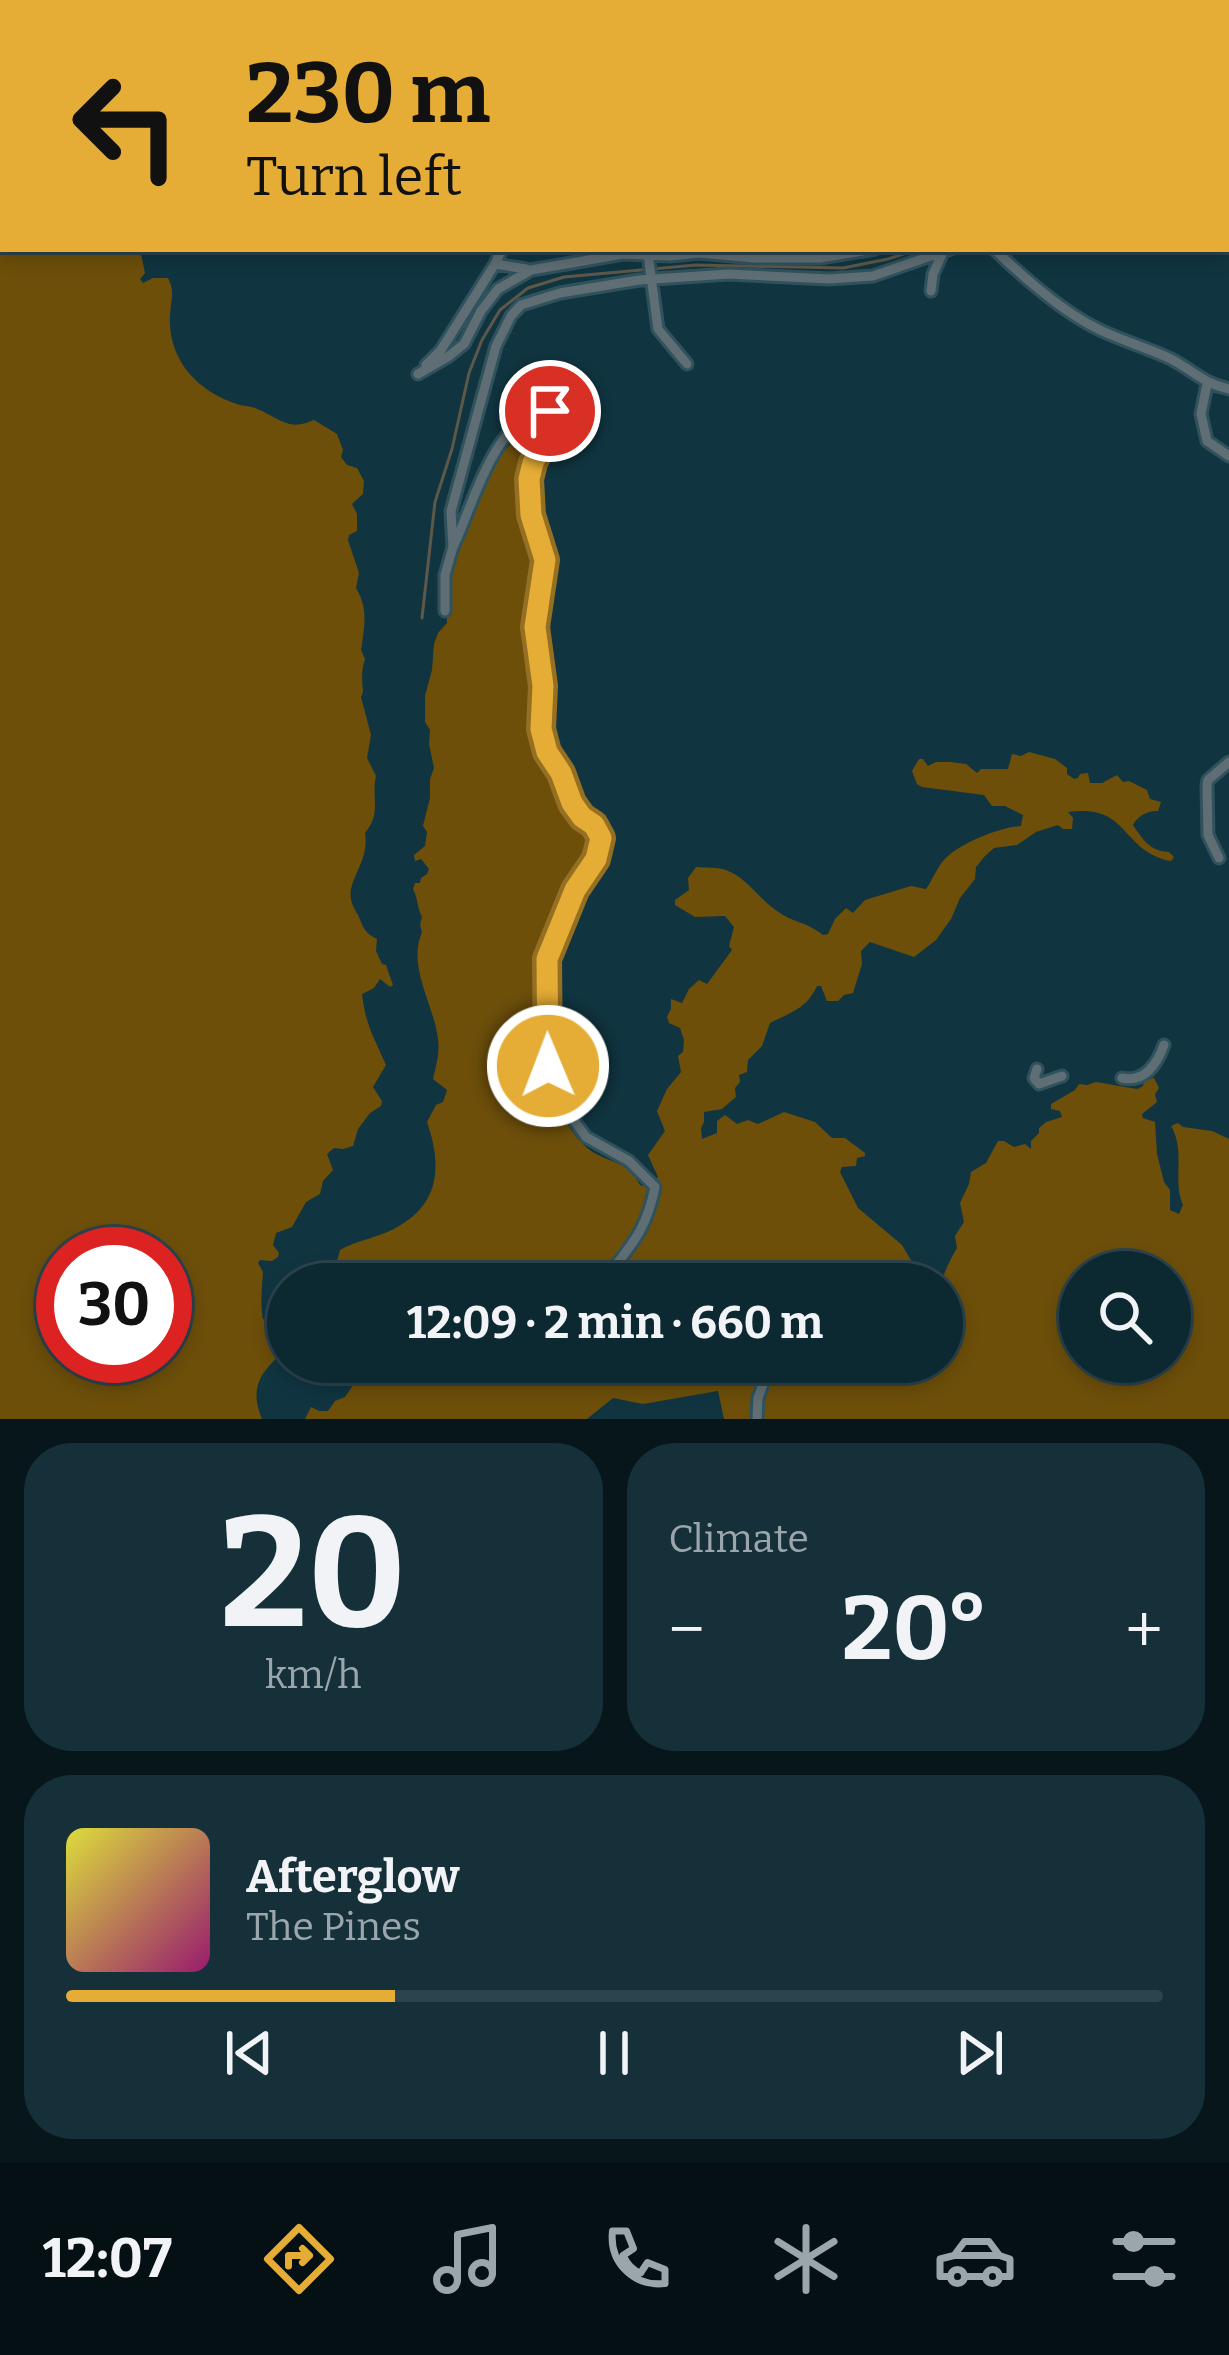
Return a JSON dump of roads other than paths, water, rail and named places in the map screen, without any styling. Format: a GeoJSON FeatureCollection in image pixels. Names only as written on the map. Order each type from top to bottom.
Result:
{"type":"FeatureCollection","features":[{"type":"Feature","properties":{"kind":"street"},"geometry":{"type":"LineString","coordinates":[[501,252],[440,350],[418,374],[464,344],[499,289],[532,270]]}},
{"type":"Feature","properties":{"kind":"street"},"geometry":{"type":"LineString","coordinates":[[495,264],[532,270],[647,252],[820,259],[858,252]]}},
{"type":"Feature","properties":{"kind":"street"},"geometry":{"type":"LineString","coordinates":[[647,252],[658,329],[687,364]]}},
{"type":"Feature","properties":{"kind":"street"},"geometry":{"type":"LineString","coordinates":[[453,547],[451,511],[460,475],[496,346],[516,309],[560,293],[653,280],[728,274],[829,279],[873,276],[941,252]]}},
{"type":"Feature","properties":{"kind":"street"},"geometry":{"type":"LineString","coordinates":[[931,291],[933,274],[946,252]]}},
{"type":"Feature","properties":{"kind":"street"},"geometry":{"type":"LineString","coordinates":[[997,252],[1076,316],[1189,368],[1207,384],[1229,389]]}},
{"type":"Feature","properties":{"kind":"street"},"geometry":{"type":"LineString","coordinates":[[1007,261],[1017,252]]}},
{"type":"Feature","properties":{"kind":"street"},"geometry":{"type":"LineString","coordinates":[[1207,384],[1201,413],[1207,441],[1229,456]]}},
{"type":"Feature","properties":{"kind":"street"},"geometry":{"type":"LineString","coordinates":[[445,611],[445,575],[480,478],[516,426],[539,413],[557,414],[529,479],[531,515],[545,560],[535,627],[543,686],[541,729],[572,803],[601,838],[596,859],[575,890],[547,959],[548,1075],[556,1095],[586,1137],[629,1161],[655,1187],[643,1228],[620,1263]]}},
{"type":"Feature","properties":{"kind":"street"},"geometry":{"type":"LineString","coordinates":[[1219,858],[1208,835],[1207,784],[1229,762]]}},
{"type":"Feature","properties":{"kind":"street"},"geometry":{"type":"LineString","coordinates":[[1122,1078],[1145,1075],[1164,1045]]}},
{"type":"Feature","properties":{"kind":"street"},"geometry":{"type":"LineString","coordinates":[[1037,1069],[1034,1078],[1039,1084],[1062,1076]]}},
{"type":"Feature","properties":{"kind":"street"},"geometry":{"type":"LineString","coordinates":[[757,1419],[763,1383]]}},
{"type":"Feature","properties":{"kind":"waterway"},"geometry":{"type":"LineString","coordinates":[[422,618],[435,502],[469,373],[500,310],[528,288],[564,277],[696,265],[843,268],[910,252]]}}]}
